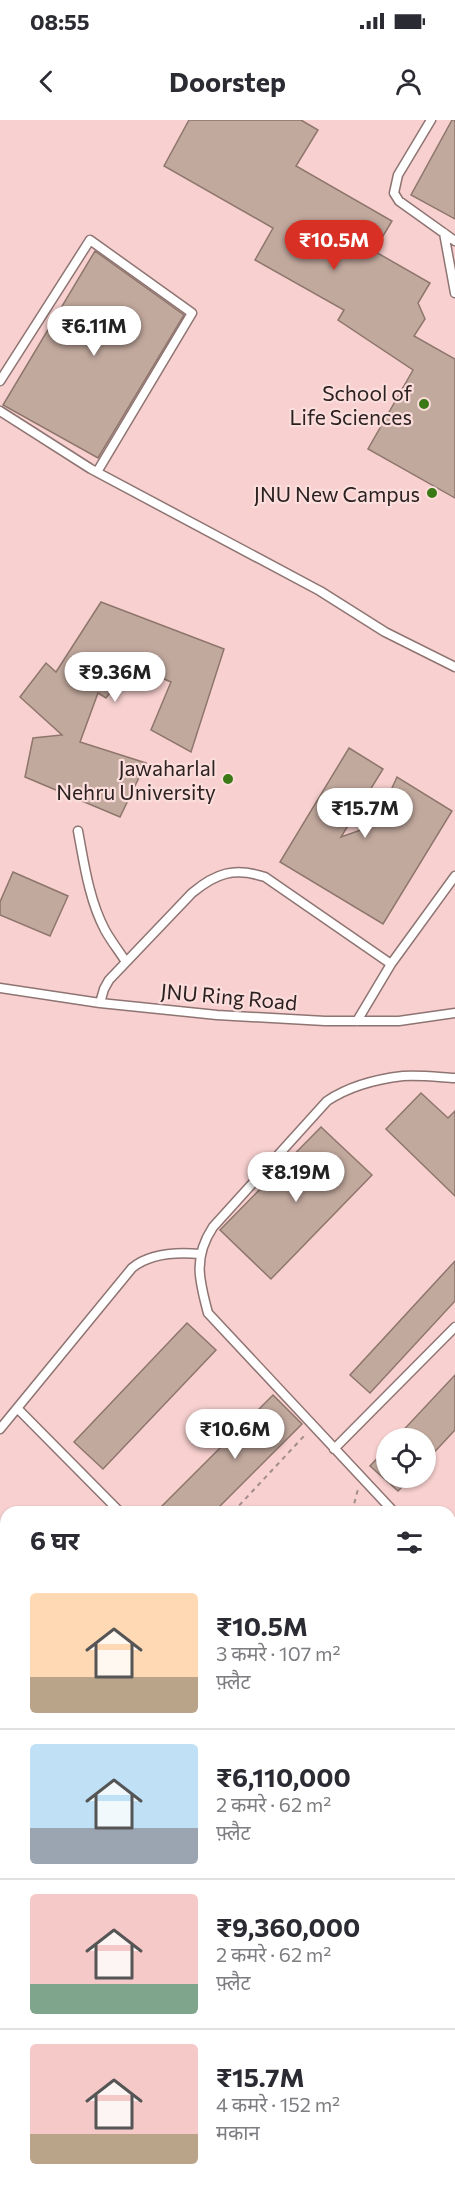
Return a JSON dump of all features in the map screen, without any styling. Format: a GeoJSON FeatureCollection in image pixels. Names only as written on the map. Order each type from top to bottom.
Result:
{"type":"FeatureCollection","features":[{"type":"Feature","properties":{"kind":"lane"},"geometry":{"type":"LineString","coordinates":[[431,120],[398,175],[394,194],[399,201],[455,241]]}},
{"type":"Feature","properties":{"kind":"lane"},"geometry":{"type":"LineString","coordinates":[[444,233],[455,293]]}},
{"type":"Feature","properties":{"kind":"lane"},"geometry":{"type":"LineString","coordinates":[[0,381],[90,240],[192,313],[97,472]]}},
{"type":"Feature","properties":{"kind":"lane"},"geometry":{"type":"LineString","coordinates":[[0,411],[97,472],[320,591],[385,632],[455,667]]}},
{"type":"Feature","properties":{"kind":"lane"},"geometry":{"type":"LineString","coordinates":[[78,831],[87,876],[100,918],[105,930],[126,962]]}},
{"type":"Feature","properties":{"kind":"lane"},"geometry":{"type":"LineString","coordinates":[[100,1003],[109,980],[192,893],[207,880],[228,872],[248,872],[265,877],[391,964]]}},
{"type":"Feature","properties":{"kind":"lane"},"geometry":{"type":"LineString","coordinates":[[357,1021],[391,964],[455,876]]}},
{"type":"Feature","properties":{"kind":"lane","name":"JNU Ring Road"},"geometry":{"type":"LineString","coordinates":[[0,988],[100,1003],[217,1015],[399,1021],[455,1013]]}},
{"type":"Feature","properties":{"kind":"lane"},"geometry":{"type":"LineString","coordinates":[[387,1506],[208,1313],[204,1298],[200,1254],[204,1240],[213,1227],[332,1097],[350,1089],[404,1076],[455,1078]]}},
{"type":"Feature","properties":{"kind":"lane"},"geometry":{"type":"LineString","coordinates":[[0,1430],[132,1268],[140,1261],[162,1255],[200,1254]]}},
{"type":"Feature","properties":{"kind":"lane"},"geometry":{"type":"LineString","coordinates":[[334,1449],[455,1327]]}},
{"type":"Feature","properties":{"kind":"lane"},"geometry":{"type":"LineString","coordinates":[[18,1409],[114,1506]]}},
{"type":"Feature","properties":{"kind":"path"},"geometry":{"type":"LineString","coordinates":[[238,1506],[314,1427]]}},
{"type":"Feature","properties":{"kind":"path"},"geometry":{"type":"LineString","coordinates":[[354,1506],[361,1478]]}},
{"type":"Feature","properties":{"kind":"shaded area","name":"Jawaharlal Nehru University"},"geometry":{"type":"Polygon","coordinates":[[[0,120],[455,120],[455,1506],[0,1506],[0,120]]]}},
{"type":"Feature","properties":{"kind":"building"},"geometry":{"type":"Polygon","coordinates":[[[189,120],[301,120],[318,130],[296,166],[392,221],[374,251],[430,283],[418,303],[425,319],[414,336],[455,359],[455,498],[368,449],[413,370],[338,320],[344,310],[255,260],[273,228],[164,166],[189,120]]]}},
{"type":"Feature","properties":{"kind":"building"},"geometry":{"type":"Polygon","coordinates":[[[452,120],[455,120],[455,219],[411,195],[452,120]]]}},
{"type":"Feature","properties":{"kind":"building"},"geometry":{"type":"Polygon","coordinates":[[[95,251],[184,315],[98,458],[3,405],[95,251]]]}},
{"type":"Feature","properties":{"kind":"building"},"geometry":{"type":"Polygon","coordinates":[[[101,602],[224,649],[191,752],[151,730],[171,682],[131,665],[106,698],[98,693],[80,742],[146,763],[120,817],[25,777],[33,738],[62,735],[20,697],[46,663],[56,672],[101,602]]]}},
{"type":"Feature","properties":{"kind":"building"},"geometry":{"type":"Polygon","coordinates":[[[349,748],[383,769],[341,837],[375,825],[397,777],[452,811],[383,924],[280,862],[349,748]]]}},
{"type":"Feature","properties":{"kind":"building"},"geometry":{"type":"Polygon","coordinates":[[[13,872],[68,896],[50,936],[0,915],[0,902],[13,872]]]}},
{"type":"Feature","properties":{"kind":"building"},"geometry":{"type":"Polygon","coordinates":[[[421,1093],[448,1118],[455,1111],[455,1196],[386,1129],[421,1093]]]}},
{"type":"Feature","properties":{"kind":"building"},"geometry":{"type":"Polygon","coordinates":[[[321,1127],[372,1175],[271,1279],[220,1230],[321,1127]]]}},
{"type":"Feature","properties":{"kind":"building"},"geometry":{"type":"Polygon","coordinates":[[[455,1261],[455,1301],[370,1393],[350,1375],[455,1261]]]}},
{"type":"Feature","properties":{"kind":"building"},"geometry":{"type":"Polygon","coordinates":[[[187,1323],[216,1350],[103,1469],[74,1442],[187,1323]]]}},
{"type":"Feature","properties":{"kind":"building"},"geometry":{"type":"Polygon","coordinates":[[[455,1375],[455,1430],[436,1450],[436,1428],[405,1428],[455,1375]]]}},
{"type":"Feature","properties":{"kind":"building"},"geometry":{"type":"Polygon","coordinates":[[[273,1395],[302,1424],[220,1506],[162,1506],[273,1395]]]}},
{"type":"Feature","properties":{"kind":"building"},"geometry":{"type":"Polygon","coordinates":[[[376,1460],[376,1471],[370,1466],[376,1460]]]}},
{"type":"Feature","properties":{"kind":"place","name":"School of Life Sciences"},"geometry":{"type":"Point","coordinates":[424,404]}},
{"type":"Feature","properties":{"kind":"place","name":"JNU New Campus"},"geometry":{"type":"Point","coordinates":[432,493]}},
{"type":"Feature","properties":{"kind":"place","name":"Jawaharlal Nehru University"},"geometry":{"type":"Point","coordinates":[228,779]}}]}
